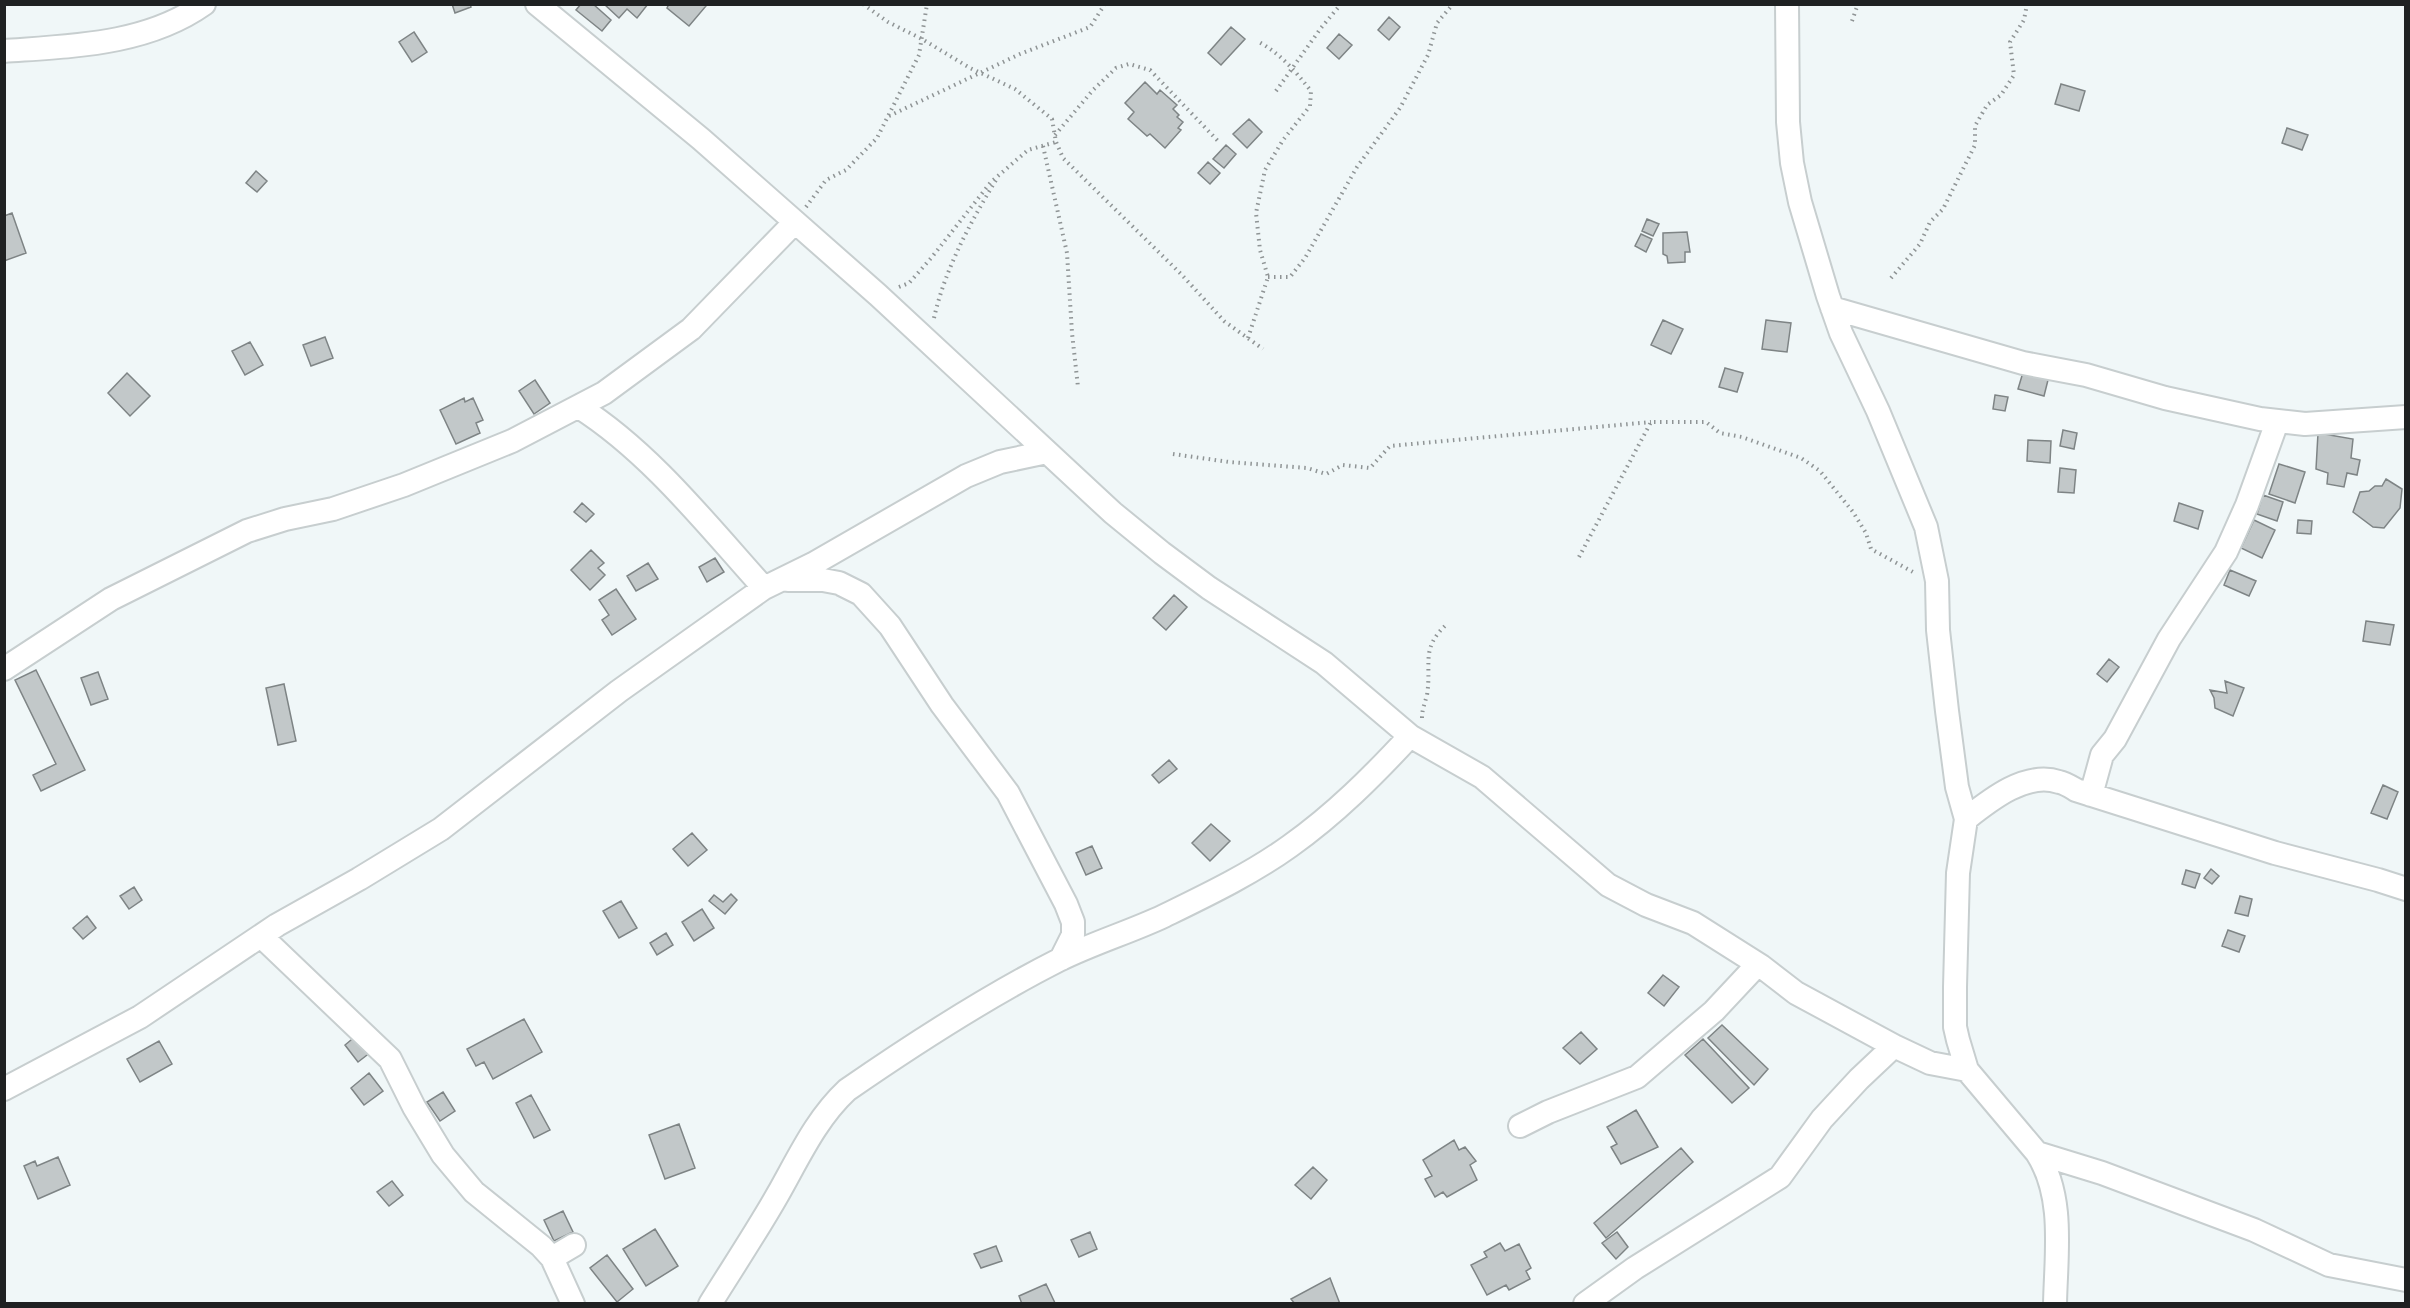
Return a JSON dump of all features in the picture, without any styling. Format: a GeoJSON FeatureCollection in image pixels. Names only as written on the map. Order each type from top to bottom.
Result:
{"type":"FeatureCollection","features":[{"type":"Feature","properties":{"kind":"street"},"geometry":{"type":"LineString","coordinates":[[4,51],[85,45],[138,35],[168,26],[204,4]]}},
{"type":"Feature","properties":{"kind":"street"},"geometry":{"type":"LineString","coordinates":[[537,4],[701,138],[878,295],[1113,513],[1162,553],[1209,588],[1324,663],[1410,736],[1482,777],[1608,885],[1622,894],[1693,923],[1758,964],[1796,993],[1894,1046],[1930,1063],[1966,1070]]}},
{"type":"Feature","properties":{"kind":"street"},"geometry":{"type":"LineString","coordinates":[[1787,4],[1788,122],[1792,163],[1800,202],[1832,308],[1917,502],[1926,527],[1937,581],[1938,630],[1947,711],[1957,787],[1966,819],[1959,864],[1955,1051],[1949,1059],[1930,1063]]}},
{"type":"Feature","properties":{"kind":"street"},"geometry":{"type":"LineString","coordinates":[[4,669],[111,599],[246,531],[285,519],[333,509],[387,492],[512,441],[579,406],[633,374],[691,329],[795,222]]}},
{"type":"Feature","properties":{"kind":"street"},"geometry":{"type":"LineString","coordinates":[[1832,308],[2023,363],[2106,380],[2165,398],[2277,422],[2306,424],[2406,417]]}},
{"type":"Feature","properties":{"kind":"street"},"geometry":{"type":"LineString","coordinates":[[579,406],[607,426],[653,468],[772,584]]}},
{"type":"Feature","properties":{"kind":"street"},"geometry":{"type":"LineString","coordinates":[[2091,795],[2102,755],[2115,739],[2169,639],[2226,552],[2247,505],[2277,422]]}},
{"type":"Feature","properties":{"kind":"street"},"geometry":{"type":"LineString","coordinates":[[4,1089],[140,1017],[261,936],[441,829],[619,691],[772,584],[813,564],[966,476],[1000,462],[1047,452]]}},
{"type":"Feature","properties":{"kind":"street"},"geometry":{"type":"LineString","coordinates":[[772,584],[801,579],[839,583],[861,594],[890,626],[942,705],[1008,793],[1038,849],[1073,922],[1072,935],[1061,959]]}},
{"type":"Feature","properties":{"kind":"street"},"geometry":{"type":"LineString","coordinates":[[710,1304],[760,1225],[813,1130],[835,1100],[863,1078],[965,1012],[1061,959],[1161,917],[1214,891],[1290,846],[1369,780],[1410,736]]}},
{"type":"Feature","properties":{"kind":"street"},"geometry":{"type":"LineString","coordinates":[[1966,819],[1999,793],[2017,785],[2058,781],[2091,795],[2276,853],[2406,889]]}},
{"type":"Feature","properties":{"kind":"street"},"geometry":{"type":"LineString","coordinates":[[261,936],[390,1059],[437,1145],[474,1192],[541,1246],[552,1258],[573,1304]]}},
{"type":"Feature","properties":{"kind":"street"},"geometry":{"type":"LineString","coordinates":[[1520,1126],[1548,1112],[1638,1077],[1714,1011],[1758,964]]}},
{"type":"Feature","properties":{"kind":"street"},"geometry":{"type":"LineString","coordinates":[[1955,1027],[1966,1070],[2037,1153],[2046,1167],[2053,1188],[2056,1210],[2055,1304]]}},
{"type":"Feature","properties":{"kind":"street"},"geometry":{"type":"LineString","coordinates":[[1585,1304],[1635,1268],[1780,1177],[1822,1119],[1859,1078],[1894,1046]]}},
{"type":"Feature","properties":{"kind":"street"},"geometry":{"type":"LineString","coordinates":[[2037,1153],[2102,1173],[2254,1230],[2329,1265],[2406,1280]]}},
{"type":"Feature","properties":{"kind":"street"},"geometry":{"type":"LineString","coordinates":[[552,1258],[574,1245]]}},
{"type":"Feature","properties":{"kind":"path"},"geometry":{"type":"LineString","coordinates":[[863,4],[888,22],[979,73],[1015,89],[1052,119],[1056,142],[1063,158],[1182,275],[1224,321],[1263,349]]}},
{"type":"Feature","properties":{"kind":"path"},"geometry":{"type":"LineString","coordinates":[[795,222],[826,180],[846,170],[877,138],[919,55],[927,4]]}},
{"type":"Feature","properties":{"kind":"path"},"geometry":{"type":"LineString","coordinates":[[889,117],[1020,54],[1090,27],[1105,4]]}},
{"type":"Feature","properties":{"kind":"path"},"geometry":{"type":"LineString","coordinates":[[1276,91],[1341,4]]}},
{"type":"Feature","properties":{"kind":"path"},"geometry":{"type":"LineString","coordinates":[[1268,277],[1290,277],[1305,258],[1357,167],[1400,108],[1428,55],[1437,23],[1453,4]]}},
{"type":"Feature","properties":{"kind":"path"},"geometry":{"type":"LineString","coordinates":[[1852,21],[1858,4]]}},
{"type":"Feature","properties":{"kind":"path"},"geometry":{"type":"LineString","coordinates":[[1891,278],[1920,244],[1930,222],[1943,210],[1975,144],[1975,126],[1987,105],[2001,95],[2014,75],[2010,42],[2024,20],[2027,4]]}},
{"type":"Feature","properties":{"kind":"path"},"geometry":{"type":"LineString","coordinates":[[1248,338],[1268,277],[1260,249],[1256,213],[1265,170],[1283,140],[1310,106],[1311,91],[1293,68],[1274,50],[1258,42]]}},
{"type":"Feature","properties":{"kind":"path"},"geometry":{"type":"LineString","coordinates":[[1055,135],[1093,90],[1116,68],[1130,64],[1150,70],[1218,141]]}},
{"type":"Feature","properties":{"kind":"path"},"geometry":{"type":"LineString","coordinates":[[878,295],[909,283],[999,175],[1028,150],[1056,142]]}},
{"type":"Feature","properties":{"kind":"path"},"geometry":{"type":"LineString","coordinates":[[1042,146],[1067,253],[1078,387]]}},
{"type":"Feature","properties":{"kind":"path"},"geometry":{"type":"LineString","coordinates":[[929,342],[938,298],[969,226],[999,175]]}},
{"type":"Feature","properties":{"kind":"path"},"geometry":{"type":"LineString","coordinates":[[1173,454],[1229,462],[1307,468],[1326,474],[1343,465],[1370,468],[1390,446],[1651,422],[1706,423],[1720,433],[1742,437],[1802,458],[1820,471],[1853,512],[1866,533],[1871,549],[1915,573],[1937,581]]}},
{"type":"Feature","properties":{"kind":"path"},"geometry":{"type":"LineString","coordinates":[[1579,557],[1651,422]]}},
{"type":"Feature","properties":{"kind":"path"},"geometry":{"type":"LineString","coordinates":[[1410,736],[1421,721],[1422,706],[1427,696],[1429,657],[1434,636],[1446,625]]}},
{"type":"Feature","properties":{"kind":"building"},"geometry":{"type":"Polygon","coordinates":[[[452,4],[470,4],[471,7],[455,13],[452,4]]]}},
{"type":"Feature","properties":{"kind":"building"},"geometry":{"type":"Polygon","coordinates":[[[581,4],[593,4],[611,20],[602,31],[576,10],[581,4]]]}},
{"type":"Feature","properties":{"kind":"building"},"geometry":{"type":"Polygon","coordinates":[[[604,4],[648,4],[637,18],[627,9],[619,18],[604,4]]]}},
{"type":"Feature","properties":{"kind":"building"},"geometry":{"type":"Polygon","coordinates":[[[669,4],[703,4],[706,6],[689,26],[667,8],[669,4]]]}},
{"type":"Feature","properties":{"kind":"building"},"geometry":{"type":"Polygon","coordinates":[[[1389,17],[1400,27],[1389,40],[1378,30],[1389,17]]]}},
{"type":"Feature","properties":{"kind":"building"},"geometry":{"type":"Polygon","coordinates":[[[1231,27],[1245,39],[1221,65],[1208,53],[1231,27]]]}},
{"type":"Feature","properties":{"kind":"building"},"geometry":{"type":"Polygon","coordinates":[[[414,32],[427,52],[412,62],[399,42],[414,32]]]}},
{"type":"Feature","properties":{"kind":"building"},"geometry":{"type":"Polygon","coordinates":[[[1339,34],[1352,45],[1339,59],[1327,48],[1339,34]]]}},
{"type":"Feature","properties":{"kind":"building"},"geometry":{"type":"Polygon","coordinates":[[[1145,82],[1157,94],[1160,90],[1177,105],[1173,109],[1183,122],[1178,128],[1181,130],[1165,148],[1128,119],[1134,112],[1125,103],[1145,82]]]}},
{"type":"Feature","properties":{"kind":"building"},"geometry":{"type":"Polygon","coordinates":[[[2061,84],[2085,91],[2079,111],[2055,104],[2061,84]]]}},
{"type":"Feature","properties":{"kind":"building"},"geometry":{"type":"Polygon","coordinates":[[[1249,119],[1262,132],[1247,148],[1233,134],[1249,119]]]}},
{"type":"Feature","properties":{"kind":"building"},"geometry":{"type":"Polygon","coordinates":[[[2287,128],[2308,135],[2302,150],[2282,143],[2287,128]]]}},
{"type":"Feature","properties":{"kind":"building"},"geometry":{"type":"Polygon","coordinates":[[[1226,145],[1236,154],[1224,168],[1213,159],[1226,145]]]}},
{"type":"Feature","properties":{"kind":"building"},"geometry":{"type":"Polygon","coordinates":[[[1208,162],[1220,173],[1210,184],[1198,173],[1208,162]]]}},
{"type":"Feature","properties":{"kind":"building"},"geometry":{"type":"Polygon","coordinates":[[[256,171],[267,181],[257,192],[246,183],[256,171]]]}},
{"type":"Feature","properties":{"kind":"building"},"geometry":{"type":"Polygon","coordinates":[[[12,213],[26,253],[4,261],[4,216],[12,213]]]}},
{"type":"Feature","properties":{"kind":"building"},"geometry":{"type":"Polygon","coordinates":[[[1647,219],[1659,224],[1653,236],[1642,231],[1647,219]]]}},
{"type":"Feature","properties":{"kind":"building"},"geometry":{"type":"Polygon","coordinates":[[[1687,232],[1690,252],[1685,252],[1685,262],[1668,263],[1667,256],[1663,254],[1663,233],[1687,232]]]}},
{"type":"Feature","properties":{"kind":"building"},"geometry":{"type":"Polygon","coordinates":[[[1641,234],[1652,239],[1646,252],[1635,246],[1641,234]]]}},
{"type":"Feature","properties":{"kind":"building"},"geometry":{"type":"Polygon","coordinates":[[[1663,320],[1683,329],[1671,354],[1651,345],[1663,320]]]}},
{"type":"Feature","properties":{"kind":"building"},"geometry":{"type":"Polygon","coordinates":[[[1766,320],[1791,323],[1787,352],[1762,349],[1766,320]]]}},
{"type":"Feature","properties":{"kind":"building"},"geometry":{"type":"Polygon","coordinates":[[[325,337],[333,358],[311,366],[303,345],[325,337]]]}},
{"type":"Feature","properties":{"kind":"building"},"geometry":{"type":"Polygon","coordinates":[[[250,342],[263,365],[245,375],[232,351],[250,342]]]}},
{"type":"Feature","properties":{"kind":"building"},"geometry":{"type":"Polygon","coordinates":[[[1725,368],[1743,373],[1737,392],[1719,387],[1725,368]]]}},
{"type":"Feature","properties":{"kind":"building"},"geometry":{"type":"Polygon","coordinates":[[[2024,369],[2049,376],[2044,396],[2018,389],[2024,369]]]}},
{"type":"Feature","properties":{"kind":"building"},"geometry":{"type":"Polygon","coordinates":[[[127,373],[150,396],[130,416],[108,393],[127,373]]]}},
{"type":"Feature","properties":{"kind":"building"},"geometry":{"type":"Polygon","coordinates":[[[535,380],[550,403],[534,414],[519,391],[535,380]]]}},
{"type":"Feature","properties":{"kind":"building"},"geometry":{"type":"Polygon","coordinates":[[[1995,395],[2008,397],[2005,411],[1993,409],[1995,395]]]}},
{"type":"Feature","properties":{"kind":"building"},"geometry":{"type":"Polygon","coordinates":[[[464,398],[465,402],[473,398],[483,420],[476,423],[480,433],[456,444],[440,410],[464,398]]]}},
{"type":"Feature","properties":{"kind":"building"},"geometry":{"type":"Polygon","coordinates":[[[2063,430],[2077,433],[2074,449],[2060,446],[2063,430]]]}},
{"type":"Feature","properties":{"kind":"building"},"geometry":{"type":"Polygon","coordinates":[[[2318,433],[2353,439],[2351,458],[2360,460],[2357,475],[2347,473],[2344,487],[2327,484],[2328,473],[2316,469],[2318,433]]]}},
{"type":"Feature","properties":{"kind":"building"},"geometry":{"type":"Polygon","coordinates":[[[2028,440],[2051,441],[2050,463],[2027,461],[2028,440]]]}},
{"type":"Feature","properties":{"kind":"building"},"geometry":{"type":"Polygon","coordinates":[[[2279,464],[2305,472],[2295,503],[2269,494],[2279,464]]]}},
{"type":"Feature","properties":{"kind":"building"},"geometry":{"type":"Polygon","coordinates":[[[2060,468],[2076,470],[2074,493],[2058,492],[2060,468]]]}},
{"type":"Feature","properties":{"kind":"building"},"geometry":{"type":"Polygon","coordinates":[[[2386,479],[2402,489],[2400,508],[2384,528],[2373,527],[2353,512],[2360,492],[2369,491],[2375,486],[2382,486],[2386,479]]]}},
{"type":"Feature","properties":{"kind":"building"},"geometry":{"type":"Polygon","coordinates":[[[2263,495],[2283,502],[2277,521],[2257,514],[2263,495]]]}},
{"type":"Feature","properties":{"kind":"building"},"geometry":{"type":"Polygon","coordinates":[[[582,503],[594,514],[586,522],[574,512],[582,503]]]}},
{"type":"Feature","properties":{"kind":"building"},"geometry":{"type":"Polygon","coordinates":[[[2179,503],[2203,511],[2198,529],[2174,521],[2179,503]]]}},
{"type":"Feature","properties":{"kind":"building"},"geometry":{"type":"Polygon","coordinates":[[[2254,520],[2275,530],[2262,558],[2241,548],[2254,520]]]}},
{"type":"Feature","properties":{"kind":"building"},"geometry":{"type":"Polygon","coordinates":[[[2298,520],[2312,521],[2311,534],[2297,533],[2298,520]]]}},
{"type":"Feature","properties":{"kind":"building"},"geometry":{"type":"Polygon","coordinates":[[[591,550],[604,563],[598,568],[605,575],[590,590],[571,570],[591,550]]]}},
{"type":"Feature","properties":{"kind":"building"},"geometry":{"type":"Polygon","coordinates":[[[715,558],[724,572],[707,582],[699,567],[715,558]]]}},
{"type":"Feature","properties":{"kind":"building"},"geometry":{"type":"Polygon","coordinates":[[[648,563],[658,579],[636,591],[627,576],[648,563]]]}},
{"type":"Feature","properties":{"kind":"building"},"geometry":{"type":"Polygon","coordinates":[[[2230,570],[2256,581],[2249,596],[2224,585],[2230,570]]]}},
{"type":"Feature","properties":{"kind":"building"},"geometry":{"type":"Polygon","coordinates":[[[616,589],[636,619],[612,635],[602,620],[609,615],[599,600],[616,589]]]}},
{"type":"Feature","properties":{"kind":"building"},"geometry":{"type":"Polygon","coordinates":[[[1174,595],[1187,607],[1166,630],[1153,618],[1174,595]]]}},
{"type":"Feature","properties":{"kind":"building"},"geometry":{"type":"Polygon","coordinates":[[[2366,621],[2394,625],[2390,645],[2363,641],[2366,621]]]}},
{"type":"Feature","properties":{"kind":"building"},"geometry":{"type":"Polygon","coordinates":[[[2109,659],[2119,667],[2107,682],[2097,674],[2109,659]]]}},
{"type":"Feature","properties":{"kind":"building"},"geometry":{"type":"Polygon","coordinates":[[[36,670],[85,770],[41,791],[33,775],[56,764],[15,680],[36,670]]]}},
{"type":"Feature","properties":{"kind":"building"},"geometry":{"type":"Polygon","coordinates":[[[98,672],[108,699],[91,705],[81,678],[98,672]]]}},
{"type":"Feature","properties":{"kind":"building"},"geometry":{"type":"Polygon","coordinates":[[[2225,681],[2244,688],[2233,716],[2215,708],[2210,690],[2227,693],[2225,681]]]}},
{"type":"Feature","properties":{"kind":"building"},"geometry":{"type":"Polygon","coordinates":[[[284,684],[296,741],[278,745],[266,688],[284,684]]]}},
{"type":"Feature","properties":{"kind":"building"},"geometry":{"type":"Polygon","coordinates":[[[1169,760],[1177,769],[1159,783],[1152,775],[1169,760]]]}},
{"type":"Feature","properties":{"kind":"building"},"geometry":{"type":"Polygon","coordinates":[[[2383,785],[2398,792],[2387,819],[2371,813],[2383,785]]]}},
{"type":"Feature","properties":{"kind":"building"},"geometry":{"type":"Polygon","coordinates":[[[1211,824],[1230,841],[1210,861],[1192,843],[1211,824]]]}},
{"type":"Feature","properties":{"kind":"building"},"geometry":{"type":"Polygon","coordinates":[[[692,833],[707,850],[688,866],[673,849],[692,833]]]}},
{"type":"Feature","properties":{"kind":"building"},"geometry":{"type":"Polygon","coordinates":[[[1092,846],[1102,868],[1086,875],[1076,853],[1092,846]]]}},
{"type":"Feature","properties":{"kind":"building"},"geometry":{"type":"Polygon","coordinates":[[[2211,869],[2219,876],[2212,884],[2204,878],[2211,869]]]}},
{"type":"Feature","properties":{"kind":"building"},"geometry":{"type":"Polygon","coordinates":[[[2186,870],[2200,874],[2195,888],[2182,884],[2186,870]]]}},
{"type":"Feature","properties":{"kind":"building"},"geometry":{"type":"Polygon","coordinates":[[[134,887],[142,900],[129,909],[120,896],[134,887]]]}},
{"type":"Feature","properties":{"kind":"building"},"geometry":{"type":"Polygon","coordinates":[[[731,894],[737,900],[725,914],[709,901],[714,895],[723,902],[731,894]]]}},
{"type":"Feature","properties":{"kind":"building"},"geometry":{"type":"Polygon","coordinates":[[[2240,896],[2252,899],[2248,916],[2235,913],[2240,896]]]}},
{"type":"Feature","properties":{"kind":"building"},"geometry":{"type":"Polygon","coordinates":[[[621,901],[637,928],[619,938],[603,911],[621,901]]]}},
{"type":"Feature","properties":{"kind":"building"},"geometry":{"type":"Polygon","coordinates":[[[702,909],[714,928],[694,941],[682,922],[702,909]]]}},
{"type":"Feature","properties":{"kind":"building"},"geometry":{"type":"Polygon","coordinates":[[[87,916],[96,928],[83,939],[73,928],[87,916]]]}},
{"type":"Feature","properties":{"kind":"building"},"geometry":{"type":"Polygon","coordinates":[[[2228,930],[2245,936],[2239,952],[2222,946],[2228,930]]]}},
{"type":"Feature","properties":{"kind":"building"},"geometry":{"type":"Polygon","coordinates":[[[666,933],[673,945],[657,955],[650,943],[666,933]]]}},
{"type":"Feature","properties":{"kind":"building"},"geometry":{"type":"Polygon","coordinates":[[[1663,975],[1679,987],[1664,1006],[1648,993],[1663,975]]]}},
{"type":"Feature","properties":{"kind":"building"},"geometry":{"type":"Polygon","coordinates":[[[524,1019],[542,1052],[493,1079],[484,1062],[476,1066],[467,1049],[524,1019]]]}},
{"type":"Feature","properties":{"kind":"building"},"geometry":{"type":"Polygon","coordinates":[[[1722,1025],[1768,1069],[1754,1085],[1708,1038],[1722,1025]]]}},
{"type":"Feature","properties":{"kind":"building"},"geometry":{"type":"Polygon","coordinates":[[[1581,1032],[1597,1049],[1580,1064],[1563,1048],[1581,1032]]]}},
{"type":"Feature","properties":{"kind":"building"},"geometry":{"type":"Polygon","coordinates":[[[357,1035],[371,1052],[358,1062],[345,1045],[357,1035]]]}},
{"type":"Feature","properties":{"kind":"building"},"geometry":{"type":"Polygon","coordinates":[[[1703,1039],[1749,1088],[1732,1103],[1685,1055],[1703,1039]]]}},
{"type":"Feature","properties":{"kind":"building"},"geometry":{"type":"Polygon","coordinates":[[[159,1041],[172,1064],[140,1082],[127,1059],[159,1041]]]}},
{"type":"Feature","properties":{"kind":"building"},"geometry":{"type":"Polygon","coordinates":[[[369,1073],[383,1091],[364,1105],[351,1088],[369,1073]]]}},
{"type":"Feature","properties":{"kind":"building"},"geometry":{"type":"Polygon","coordinates":[[[443,1092],[455,1111],[440,1121],[427,1102],[443,1092]]]}},
{"type":"Feature","properties":{"kind":"building"},"geometry":{"type":"Polygon","coordinates":[[[531,1095],[550,1130],[534,1138],[516,1103],[531,1095]]]}},
{"type":"Feature","properties":{"kind":"building"},"geometry":{"type":"Polygon","coordinates":[[[1636,1110],[1658,1147],[1621,1164],[1611,1147],[1617,1144],[1607,1127],[1636,1110]]]}},
{"type":"Feature","properties":{"kind":"building"},"geometry":{"type":"Polygon","coordinates":[[[679,1124],[695,1168],[665,1179],[649,1135],[679,1124]]]}},
{"type":"Feature","properties":{"kind":"building"},"geometry":{"type":"Polygon","coordinates":[[[1454,1140],[1459,1150],[1465,1147],[1476,1161],[1470,1165],[1477,1180],[1447,1197],[1443,1192],[1435,1197],[1425,1179],[1432,1176],[1423,1160],[1454,1140]]]}},
{"type":"Feature","properties":{"kind":"building"},"geometry":{"type":"Polygon","coordinates":[[[1681,1148],[1693,1162],[1606,1238],[1594,1223],[1681,1148]]]}},
{"type":"Feature","properties":{"kind":"building"},"geometry":{"type":"Polygon","coordinates":[[[58,1157],[70,1185],[38,1199],[24,1166],[35,1161],[37,1166],[58,1157]]]}},
{"type":"Feature","properties":{"kind":"building"},"geometry":{"type":"Polygon","coordinates":[[[1313,1167],[1327,1180],[1311,1199],[1295,1185],[1313,1167]]]}},
{"type":"Feature","properties":{"kind":"building"},"geometry":{"type":"Polygon","coordinates":[[[392,1181],[403,1195],[389,1206],[377,1192],[392,1181]]]}},
{"type":"Feature","properties":{"kind":"building"},"geometry":{"type":"Polygon","coordinates":[[[563,1211],[573,1232],[554,1241],[544,1220],[563,1211]]]}},
{"type":"Feature","properties":{"kind":"building"},"geometry":{"type":"Polygon","coordinates":[[[655,1229],[678,1266],[646,1286],[623,1249],[655,1229]]]}},
{"type":"Feature","properties":{"kind":"building"},"geometry":{"type":"Polygon","coordinates":[[[1090,1232],[1097,1249],[1079,1257],[1071,1240],[1090,1232]]]}},
{"type":"Feature","properties":{"kind":"building"},"geometry":{"type":"Polygon","coordinates":[[[1617,1232],[1628,1247],[1616,1259],[1602,1243],[1617,1232]]]}},
{"type":"Feature","properties":{"kind":"building"},"geometry":{"type":"Polygon","coordinates":[[[1500,1243],[1505,1251],[1519,1244],[1531,1268],[1526,1271],[1530,1279],[1509,1290],[1506,1285],[1487,1295],[1471,1265],[1487,1257],[1484,1252],[1500,1243]]]}},
{"type":"Feature","properties":{"kind":"building"},"geometry":{"type":"Polygon","coordinates":[[[996,1246],[1002,1261],[981,1268],[974,1254],[996,1246]]]}},
{"type":"Feature","properties":{"kind":"building"},"geometry":{"type":"Polygon","coordinates":[[[607,1255],[633,1289],[617,1302],[590,1268],[607,1255]]]}},
{"type":"Feature","properties":{"kind":"building"},"geometry":{"type":"Polygon","coordinates":[[[1330,1278],[1340,1304],[1295,1304],[1291,1299],[1330,1278]]]}},
{"type":"Feature","properties":{"kind":"building"},"geometry":{"type":"Polygon","coordinates":[[[1046,1284],[1055,1303],[1022,1304],[1019,1296],[1046,1284]]]}}]}
